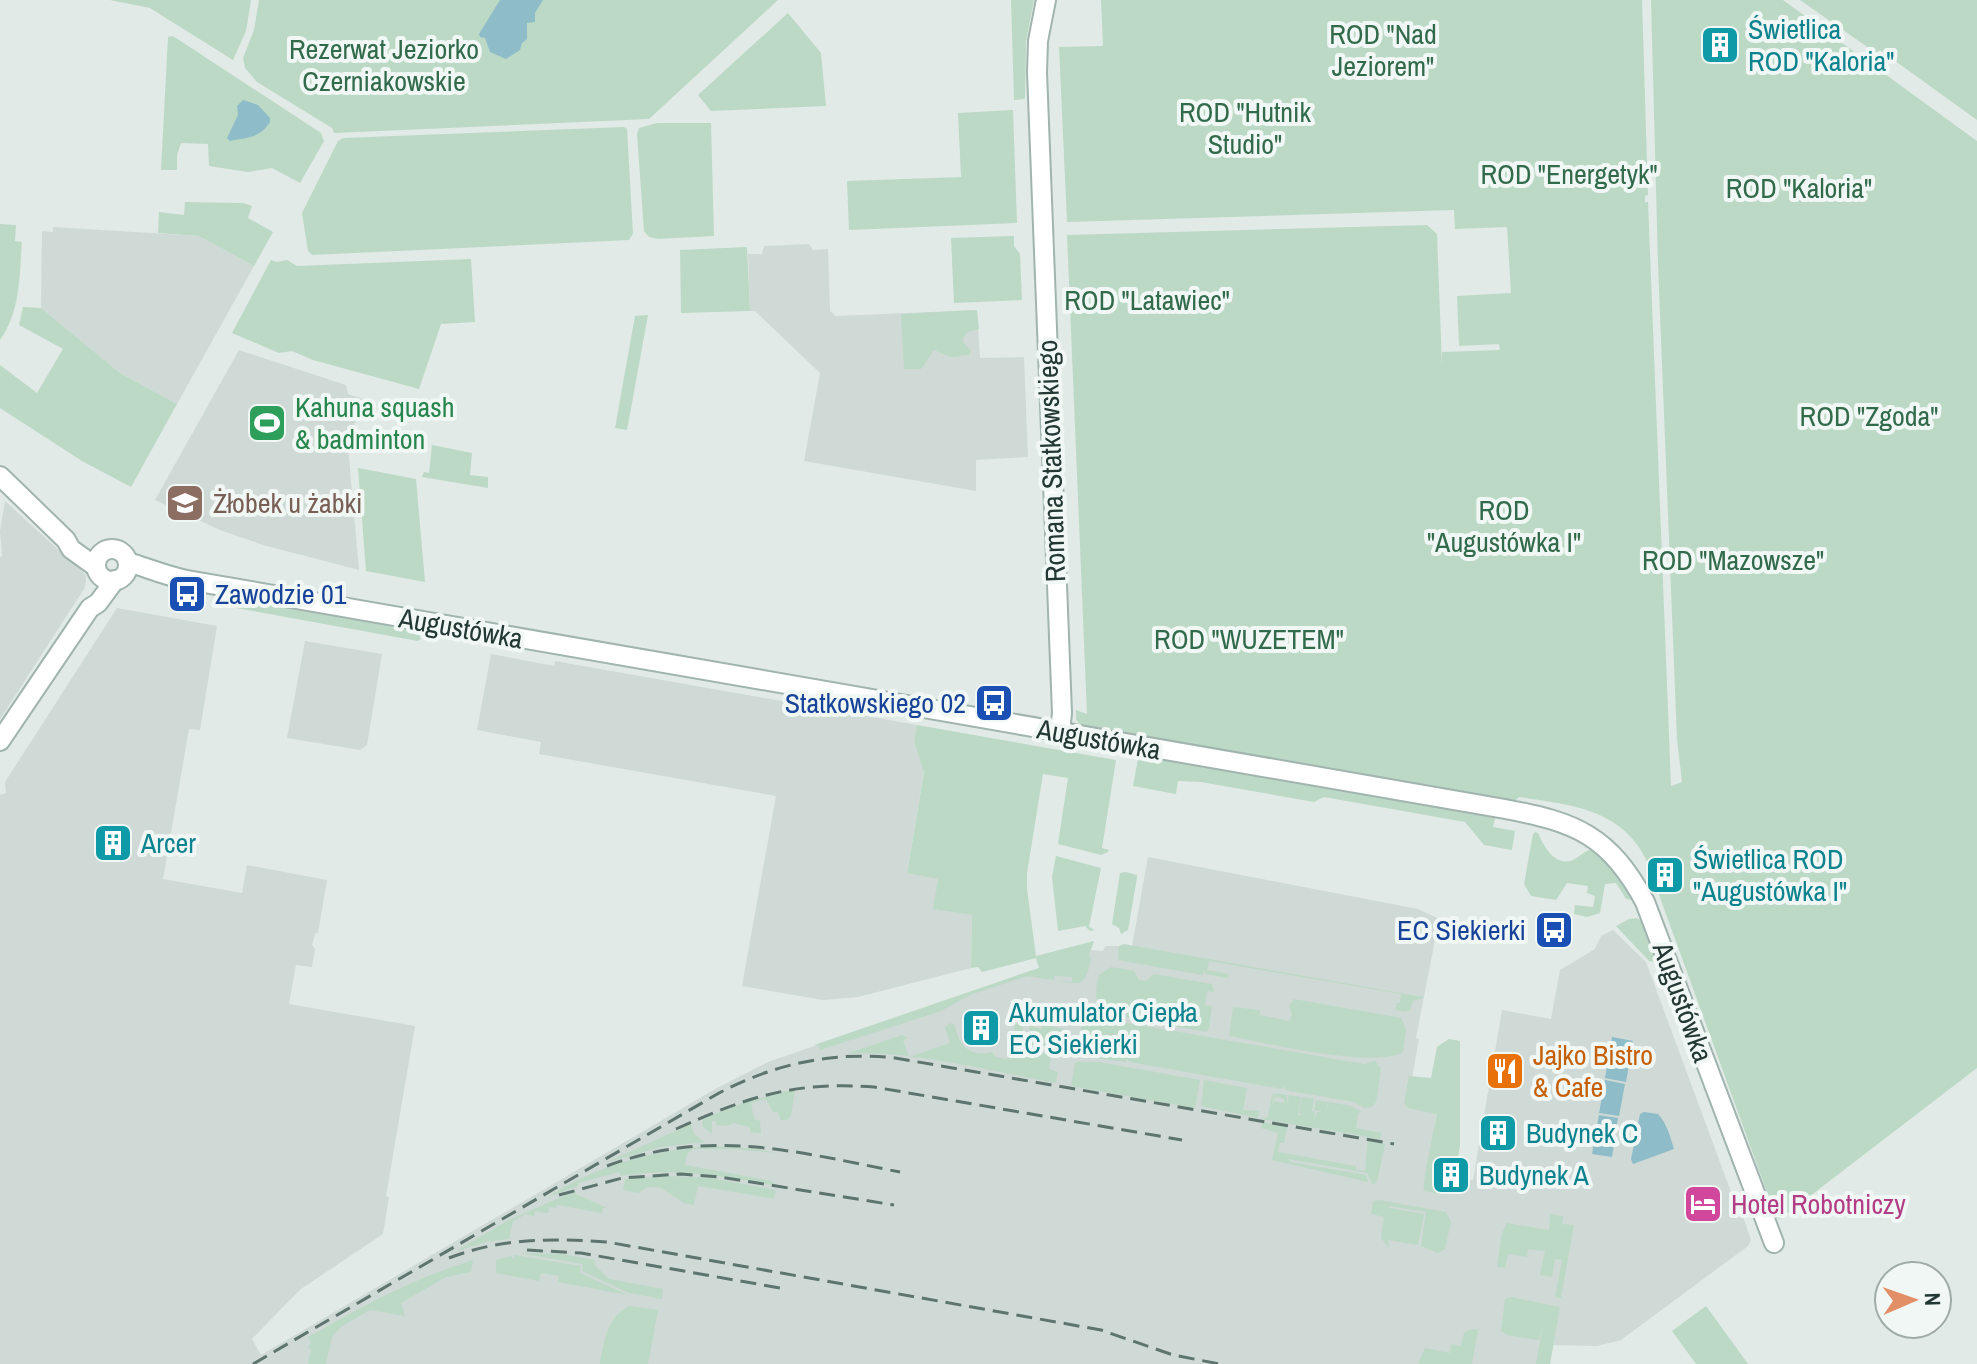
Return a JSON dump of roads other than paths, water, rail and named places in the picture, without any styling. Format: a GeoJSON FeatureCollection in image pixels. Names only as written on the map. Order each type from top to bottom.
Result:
{"type":"FeatureCollection","features":[{"type":"Feature","properties":{"kind":"street","name":"Romana Statkowskiego"},"geometry":{"type":"LineString","coordinates":[[1046,0],[1038,41],[1037,72],[1062,713],[1060,732]]}},
{"type":"Feature","properties":{"kind":"street","name":"Augustówka"},"geometry":{"type":"LineString","coordinates":[[0,476],[66,540],[76,541],[111,569],[152,569],[160,574],[1531,814],[1569,824],[1593,837],[1626,871],[1645,902],[1774,1243]]}},
{"type":"Feature","properties":{"kind":"street"},"geometry":{"type":"LineString","coordinates":[[0,741],[90,608],[111,569]]}},
{"type":"Feature","properties":{"kind":"water"},"geometry":{"type":"Polygon","coordinates":[[[500,0],[543,0],[535,13],[535,22],[527,23],[527,39],[520,50],[506,59],[490,52],[485,38],[479,34],[500,0]]]}},
{"type":"Feature","properties":{"kind":"water"},"geometry":{"type":"Polygon","coordinates":[[[243,100],[258,105],[270,122],[257,134],[230,141],[227,138],[238,115],[237,106],[243,100]]]}},
{"type":"Feature","properties":{"kind":"water"},"geometry":{"type":"Polygon","coordinates":[[[1612,1037],[1633,1041],[1626,1082],[1605,1078],[1612,1037]]]}},
{"type":"Feature","properties":{"kind":"water"},"geometry":{"type":"Polygon","coordinates":[[[1605,1080],[1625,1084],[1619,1116],[1599,1113],[1605,1080]]]}},
{"type":"Feature","properties":{"kind":"water"},"geometry":{"type":"Polygon","coordinates":[[[1640,1114],[1658,1114],[1674,1149],[1633,1164],[1631,1159],[1640,1114]]]}},
{"type":"Feature","properties":{"kind":"water"},"geometry":{"type":"Polygon","coordinates":[[[1599,1115],[1618,1118],[1612,1157],[1592,1154],[1599,1115]]]}},
{"type":"Feature","properties":{"kind":"railway"},"geometry":{"type":"LineString","coordinates":[[253,1364],[719,1093],[761,1074],[804,1062],[849,1056],[895,1058],[1394,1144]]}},
{"type":"Feature","properties":{"kind":"railway"},"geometry":{"type":"LineString","coordinates":[[676,1129],[726,1108],[772,1094],[795,1089],[845,1086],[874,1087],[1182,1140]]}},
{"type":"Feature","properties":{"kind":"railway"},"geometry":{"type":"LineString","coordinates":[[607,1166],[645,1154],[718,1145],[789,1151],[900,1172]]}},
{"type":"Feature","properties":{"kind":"railway"},"geometry":{"type":"LineString","coordinates":[[559,1195],[622,1178],[681,1174],[720,1177],[894,1205]]}},
{"type":"Feature","properties":{"kind":"railway"},"geometry":{"type":"LineString","coordinates":[[449,1258],[507,1243],[566,1240],[607,1242],[1101,1330],[1173,1355],[1220,1364]]}},
{"type":"Feature","properties":{"kind":"railway"},"geometry":{"type":"LineString","coordinates":[[527,1250],[581,1253],[780,1288]]}},
{"type":"Feature","properties":{"kind":"place","name":"Świetlica ROD \"Kaloria\""},"geometry":{"type":"Point","coordinates":[1720,45]}},
{"type":"Feature","properties":{"kind":"place","name":"Kahuna squash & badminton"},"geometry":{"type":"Point","coordinates":[267,423]}},
{"type":"Feature","properties":{"kind":"place","name":"Żłobek u żabki"},"geometry":{"type":"Point","coordinates":[185,503]}},
{"type":"Feature","properties":{"kind":"place","name":"Zawodzie 01"},"geometry":{"type":"Point","coordinates":[187,594]}},
{"type":"Feature","properties":{"kind":"place","name":"Statkowskiego 02"},"geometry":{"type":"Point","coordinates":[994,703]}},
{"type":"Feature","properties":{"kind":"place","name":"Arcer"},"geometry":{"type":"Point","coordinates":[113,843]}},
{"type":"Feature","properties":{"kind":"place","name":"Świetlica ROD \"Augustówka I\""},"geometry":{"type":"Point","coordinates":[1665,875]}},
{"type":"Feature","properties":{"kind":"place","name":"EC Siekierki"},"geometry":{"type":"Point","coordinates":[1554,930]}},
{"type":"Feature","properties":{"kind":"place","name":"Akumulator Ciepła EC Siekierki"},"geometry":{"type":"Point","coordinates":[981,1028]}},
{"type":"Feature","properties":{"kind":"place","name":"Jajko Bistro & Cafe"},"geometry":{"type":"Point","coordinates":[1505,1071]}},
{"type":"Feature","properties":{"kind":"place","name":"Budynek C"},"geometry":{"type":"Point","coordinates":[1498,1133]}},
{"type":"Feature","properties":{"kind":"place","name":"Budynek A"},"geometry":{"type":"Point","coordinates":[1451,1175]}},
{"type":"Feature","properties":{"kind":"place","name":"Hotel Robotniczy"},"geometry":{"type":"Point","coordinates":[1703,1204]}},
{"type":"Feature","properties":{"kind":"park label","name":"ROD \"Nad Jeziorem\""},"geometry":{"type":"Point","coordinates":[1383,50]}},
{"type":"Feature","properties":{"kind":"park label","name":"Rezerwat Jeziorko Czerniakowskie"},"geometry":{"type":"Point","coordinates":[384,65]}},
{"type":"Feature","properties":{"kind":"park label","name":"ROD \"Hutnik Studio\""},"geometry":{"type":"Point","coordinates":[1245,128]}},
{"type":"Feature","properties":{"kind":"park label","name":"ROD \"Energetyk\""},"geometry":{"type":"Point","coordinates":[1569,174]}},
{"type":"Feature","properties":{"kind":"park label","name":"ROD \"Kaloria\""},"geometry":{"type":"Point","coordinates":[1799,188]}},
{"type":"Feature","properties":{"kind":"park label","name":"ROD \"Latawiec\""},"geometry":{"type":"Point","coordinates":[1147,300]}},
{"type":"Feature","properties":{"kind":"park label","name":"ROD \"Zgoda\""},"geometry":{"type":"Point","coordinates":[1869,416]}},
{"type":"Feature","properties":{"kind":"park label","name":"ROD \"Augustówka I\""},"geometry":{"type":"Point","coordinates":[1504,526]}},
{"type":"Feature","properties":{"kind":"park label","name":"ROD \"Mazowsze\""},"geometry":{"type":"Point","coordinates":[1733,560]}},
{"type":"Feature","properties":{"kind":"park label","name":"ROD \"WUZETEM\""},"geometry":{"type":"Point","coordinates":[1249,639]}}]}
